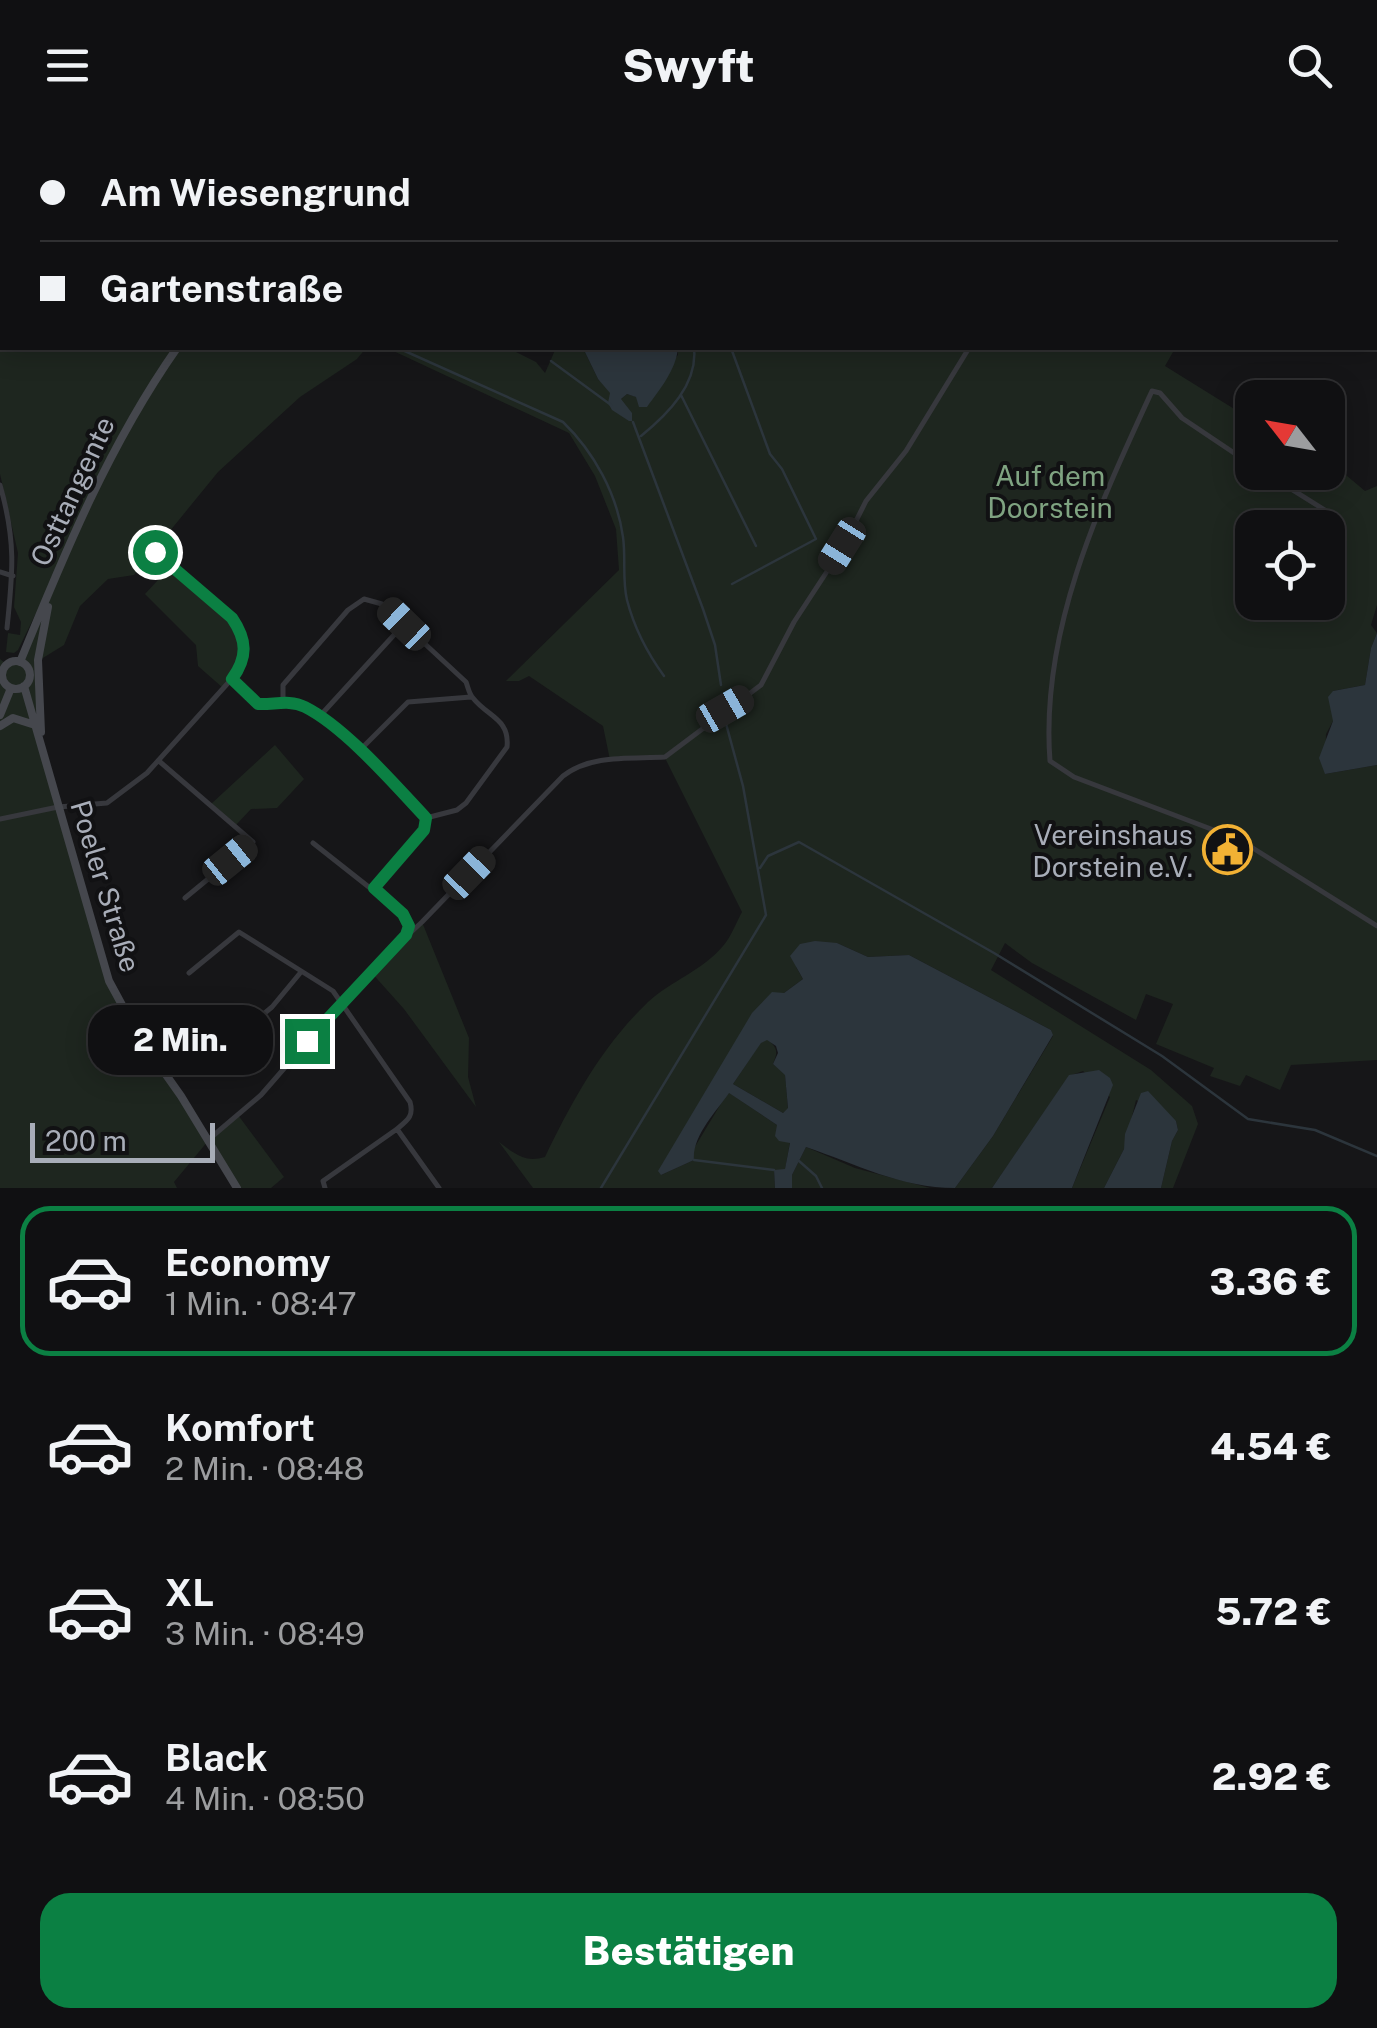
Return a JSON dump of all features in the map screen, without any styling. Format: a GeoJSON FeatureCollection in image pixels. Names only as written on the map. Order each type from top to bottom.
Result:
{"type":"FeatureCollection","features":[{"type":"Feature","properties":{"kind":"main road","name":"Osttangente"},"geometry":{"type":"LineString","coordinates":[[20,662],[100,474],[136,410],[177,350]]}},
{"type":"Feature","properties":{"kind":"main road"},"geometry":{"type":"LineString","coordinates":[[41,742],[38,660],[57,572]]}},
{"type":"Feature","properties":{"kind":"main road"},"geometry":{"type":"LineString","coordinates":[[3,661],[20,662],[27,666],[30,675],[24,686],[11,688],[2,677],[3,661]]}},
{"type":"Feature","properties":{"kind":"main road","name":"Poeler Straße"},"geometry":{"type":"LineString","coordinates":[[24,686],[108,981],[140,1038],[238,1188]]}},
{"type":"Feature","properties":{"kind":"main road"},"geometry":{"type":"LineString","coordinates":[[0,715],[11,688]]}},
{"type":"Feature","properties":{"kind":"main road"},"geometry":{"type":"LineString","coordinates":[[0,726],[13,718],[35,725]]}},
{"type":"Feature","properties":{"kind":"street"},"geometry":{"type":"LineString","coordinates":[[208,1140],[261,1095],[406,935],[575,766],[665,758],[725,709],[755,692],[866,501],[906,451],[968,350]]}},
{"type":"Feature","properties":{"kind":"street"},"geometry":{"type":"LineString","coordinates":[[1235,454],[1182,418],[1160,394],[1152,391],[1096,517],[1069,606],[1050,701],[1050,760],[1074,777],[1240,840],[1377,926]]}},
{"type":"Feature","properties":{"kind":"street"},"geometry":{"type":"LineString","coordinates":[[0,485],[14,553],[7,628]]}},
{"type":"Feature","properties":{"kind":"street"},"geometry":{"type":"LineString","coordinates":[[1293,490],[1325,510]]}},
{"type":"Feature","properties":{"kind":"street"},"geometry":{"type":"LineString","coordinates":[[0,819],[58,807],[107,804],[159,761],[232,679],[246,646],[241,632],[232,618],[155,552]]}},
{"type":"Feature","properties":{"kind":"street"},"geometry":{"type":"LineString","coordinates":[[0,572],[13,576]]}},
{"type":"Feature","properties":{"kind":"street"},"geometry":{"type":"LineString","coordinates":[[283,702],[283,686],[357,602],[382,604],[466,682],[471,697],[502,723],[508,738],[507,747],[466,803],[456,810],[426,818]]}},
{"type":"Feature","properties":{"kind":"street"},"geometry":{"type":"LineString","coordinates":[[319,718],[404,624]]}},
{"type":"Feature","properties":{"kind":"street"},"geometry":{"type":"LineString","coordinates":[[232,679],[258,704],[283,702],[305,707],[360,750],[426,818]]}},
{"type":"Feature","properties":{"kind":"street"},"geometry":{"type":"LineString","coordinates":[[360,750],[408,702],[471,697]]}},
{"type":"Feature","properties":{"kind":"street"},"geometry":{"type":"LineString","coordinates":[[159,761],[253,842],[184,898]]}},
{"type":"Feature","properties":{"kind":"street"},"geometry":{"type":"LineString","coordinates":[[374,888],[424,830],[426,818]]}},
{"type":"Feature","properties":{"kind":"street"},"geometry":{"type":"LineString","coordinates":[[314,843],[403,914],[409,926],[406,935]]}},
{"type":"Feature","properties":{"kind":"street"},"geometry":{"type":"LineString","coordinates":[[189,973],[239,932],[333,991],[410,1102],[410,1118],[323,1181],[325,1188]]}},
{"type":"Feature","properties":{"kind":"street"},"geometry":{"type":"LineString","coordinates":[[237,1036],[272,1007],[301,972]]}},
{"type":"Feature","properties":{"kind":"street"},"geometry":{"type":"LineString","coordinates":[[397,1128],[439,1188]]}},
{"type":"Feature","properties":{"kind":"green space"},"geometry":{"type":"Polygon","coordinates":[[[0,350],[364,350],[300,397],[218,472],[134,575],[108,579],[80,606],[64,645],[38,661],[41,742],[109,981],[207,1140],[238,1115],[284,1177],[271,1188],[237,1188],[208,1141],[174,1182],[177,1188],[0,1188],[0,659],[5,663],[21,660],[37,611],[18,650],[6,652],[8,633],[20,635],[21,622],[14,607],[18,553],[0,474],[0,350]]]}},
{"type":"Feature","properties":{"kind":"green space","name":"Auf dem Doorstein"},"geometry":{"type":"Polygon","coordinates":[[[391,350],[512,350],[536,362],[545,373],[555,350],[584,350],[598,379],[621,399],[627,394],[637,397],[678,355],[678,350],[1170,350],[1173,352],[1165,366],[1235,409],[1235,490],[1345,490],[1345,474],[1365,491],[1377,486],[1377,605],[1371,625],[1377,633],[1365,685],[1333,691],[1325,774],[1377,765],[1377,1060],[1291,1065],[1280,1090],[1246,1075],[1240,1086],[1210,1076],[1214,1068],[1156,1044],[1173,1004],[1146,994],[1136,1020],[1032,963],[1005,943],[991,970],[1151,1070],[1192,1106],[1198,1124],[1173,1188],[1161,1188],[1178,1130],[1176,1121],[1136,1100],[1124,1149],[1104,1188],[1072,1188],[1110,1097],[1083,1071],[1069,1076],[992,1188],[955,1188],[993,1136],[1053,1036],[1051,1030],[909,955],[868,957],[837,943],[796,967],[803,979],[784,993],[661,1175],[694,1160],[693,1150],[728,1092],[777,1125],[790,1142],[785,1170],[774,1170],[775,1188],[533,1188],[499,1142],[526,1158],[545,1157],[577,1095],[616,1037],[648,1002],[715,954],[742,912],[665,758],[610,760],[603,726],[529,676],[506,681],[619,570],[616,529],[595,476],[569,433],[391,350]]]}},
{"type":"Feature","properties":{"kind":"green space"},"geometry":{"type":"Polygon","coordinates":[[[171,566],[220,605],[240,634],[243,650],[237,668],[223,688],[198,666],[196,645],[145,594],[171,566]]]}},
{"type":"Feature","properties":{"kind":"green space"},"geometry":{"type":"Polygon","coordinates":[[[275,745],[304,779],[277,808],[251,809],[235,826],[211,804],[275,745]]]}},
{"type":"Feature","properties":{"kind":"green space"},"geometry":{"type":"Polygon","coordinates":[[[422,922],[469,1038],[468,1077],[476,1107],[404,1009],[370,971],[422,922]]]}},
{"type":"Feature","properties":{"kind":"green space"},"geometry":{"type":"Polygon","coordinates":[[[767,1039],[776,1050],[773,1064],[785,1074],[788,1109],[783,1113],[733,1084],[767,1039]]]}},
{"type":"Feature","properties":{"kind":"green space"},"geometry":{"type":"Polygon","coordinates":[[[806,1147],[855,1168],[930,1188],[792,1188],[792,1175],[806,1147]]]}},
{"type":"Feature","properties":{"kind":"shaded area"},"geometry":{"type":"Polygon","coordinates":[[[584,350],[678,350],[671,372],[647,407],[639,407],[636,397],[627,394],[621,399],[632,413],[632,421],[612,410],[608,403],[610,393],[598,379],[584,350]]]}},
{"type":"Feature","properties":{"kind":"shaded area"},"geometry":{"type":"Polygon","coordinates":[[[1377,633],[1377,765],[1325,774],[1319,758],[1333,721],[1328,697],[1333,691],[1365,685],[1377,633]]]}},
{"type":"Feature","properties":{"kind":"shaded area"},"geometry":{"type":"Polygon","coordinates":[[[837,943],[868,957],[909,955],[1051,1030],[1053,1035],[993,1136],[955,1188],[897,1180],[806,1147],[792,1175],[792,1188],[775,1188],[774,1170],[785,1169],[790,1143],[775,1136],[777,1125],[729,1093],[701,1133],[694,1160],[661,1175],[658,1171],[752,1013],[772,992],[784,993],[803,979],[790,956],[800,944],[837,943]],[[767,1040],[761,1043],[733,1084],[783,1113],[788,1108],[785,1075],[773,1064],[778,1053],[767,1040]]]}},
{"type":"Feature","properties":{"kind":"shaded area"},"geometry":{"type":"Polygon","coordinates":[[[1099,1070],[1113,1085],[1072,1188],[992,1188],[1069,1075],[1099,1070]]]}},
{"type":"Feature","properties":{"kind":"shaded area"},"geometry":{"type":"Polygon","coordinates":[[[1148,1091],[1176,1121],[1178,1130],[1161,1188],[1104,1188],[1124,1149],[1125,1134],[1141,1093],[1148,1091]]]}},
{"type":"Feature","properties":{"kind":"waterway"},"geometry":{"type":"LineString","coordinates":[[402,350],[563,422],[585,447],[610,490],[620,521],[630,610],[642,640],[664,676]]}},
{"type":"Feature","properties":{"kind":"waterway"},"geometry":{"type":"LineString","coordinates":[[641,436],[671,408],[686,386],[694,350]]}},
{"type":"Feature","properties":{"kind":"waterway"},"geometry":{"type":"LineString","coordinates":[[732,350],[770,454],[782,469],[816,539],[732,584]]}},
{"type":"Feature","properties":{"kind":"waterway"},"geometry":{"type":"LineString","coordinates":[[551,361],[611,405]]}},
{"type":"Feature","properties":{"kind":"waterway"},"geometry":{"type":"LineString","coordinates":[[681,395],[756,546]]}},
{"type":"Feature","properties":{"kind":"waterway"},"geometry":{"type":"LineString","coordinates":[[633,422],[703,609],[715,645],[721,685]]}},
{"type":"Feature","properties":{"kind":"waterway"},"geometry":{"type":"LineString","coordinates":[[601,1188],[766,915],[743,786],[725,720]]}},
{"type":"Feature","properties":{"kind":"waterway"},"geometry":{"type":"LineString","coordinates":[[760,868],[768,856],[799,842],[994,953],[1162,1056],[1248,1119],[1315,1130],[1377,1156]]}},
{"type":"Feature","properties":{"kind":"waterway"},"geometry":{"type":"LineString","coordinates":[[694,1160],[774,1170]]}},
{"type":"Feature","properties":{"kind":"waterway"},"geometry":{"type":"LineString","coordinates":[[799,1161],[816,1176],[822,1188]]}},
{"type":"Feature","properties":{"kind":"place","name":"Vereinshaus Dorstein e.V."},"geometry":{"type":"Point","coordinates":[1228,850]}},
{"type":"Feature","properties":{"kind":"route"},"geometry":{"type":"LineString","coordinates":[[155,552],[232,618],[241,632],[246,646],[232,679],[258,704],[290,702],[305,707],[360,750],[426,818],[424,830],[374,888],[403,914],[409,926],[406,935],[307,1041]]}}]}
